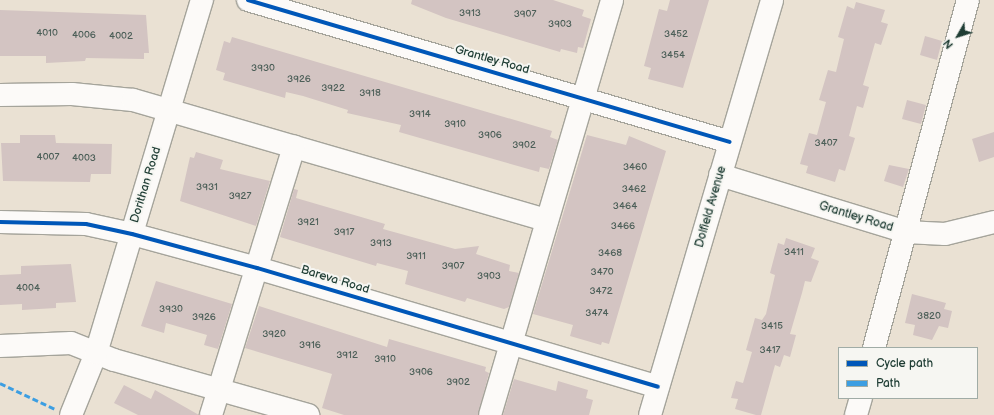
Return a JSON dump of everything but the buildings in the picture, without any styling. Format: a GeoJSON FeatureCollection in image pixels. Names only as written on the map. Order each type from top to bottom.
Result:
{"type":"FeatureCollection","features":[{"type":"Feature","properties":{"kind":"street","name":"Dorithan Road"},"geometry":{"type":"LineString","coordinates":[[71,415],[96,353],[202,0]]}},
{"type":"Feature","properties":{"kind":"street","name":"Grantley Road"},"geometry":{"type":"LineString","coordinates":[[248,0],[583,97],[730,142]]}},
{"type":"Feature","properties":{"kind":"street"},"geometry":{"type":"LineString","coordinates":[[490,415],[546,220],[612,0]]}},
{"type":"Feature","properties":{"kind":"street","name":"Dolfield Avenue"},"geometry":{"type":"LineString","coordinates":[[650,415],[772,0]]}},
{"type":"Feature","properties":{"kind":"street"},"geometry":{"type":"LineString","coordinates":[[874,347],[968,0]]}},
{"type":"Feature","properties":{"kind":"street"},"geometry":{"type":"LineString","coordinates":[[0,95],[101,96],[169,111],[546,220]]}},
{"type":"Feature","properties":{"kind":"street"},"geometry":{"type":"LineString","coordinates":[[211,415],[294,147]]}},
{"type":"Feature","properties":{"kind":"street","name":"Grantley Road"},"geometry":{"type":"LineString","coordinates":[[720,175],[906,232],[945,234],[994,222]]}},
{"type":"Feature","properties":{"kind":"street","name":"Bareva Road"},"geometry":{"type":"LineString","coordinates":[[0,222],[86,224],[132,234],[257,268],[658,387]]}},
{"type":"Feature","properties":{"kind":"street"},"geometry":{"type":"LineString","coordinates":[[0,346],[62,343],[308,415]]}},
{"type":"Feature","properties":{"kind":"street"},"geometry":{"type":"LineString","coordinates":[[856,415],[860,399]]}},
{"type":"Feature","properties":{"kind":"marked path"},"geometry":{"type":"LineString","coordinates":[[0,383],[57,410]]}},
{"type":"Feature","properties":{"kind":"cycle path"},"geometry":{"type":"LineString","coordinates":[[248,0],[730,142]]}},
{"type":"Feature","properties":{"kind":"cycle path"},"geometry":{"type":"LineString","coordinates":[[0,222],[86,224],[132,234],[257,268],[658,387]]}}]}
